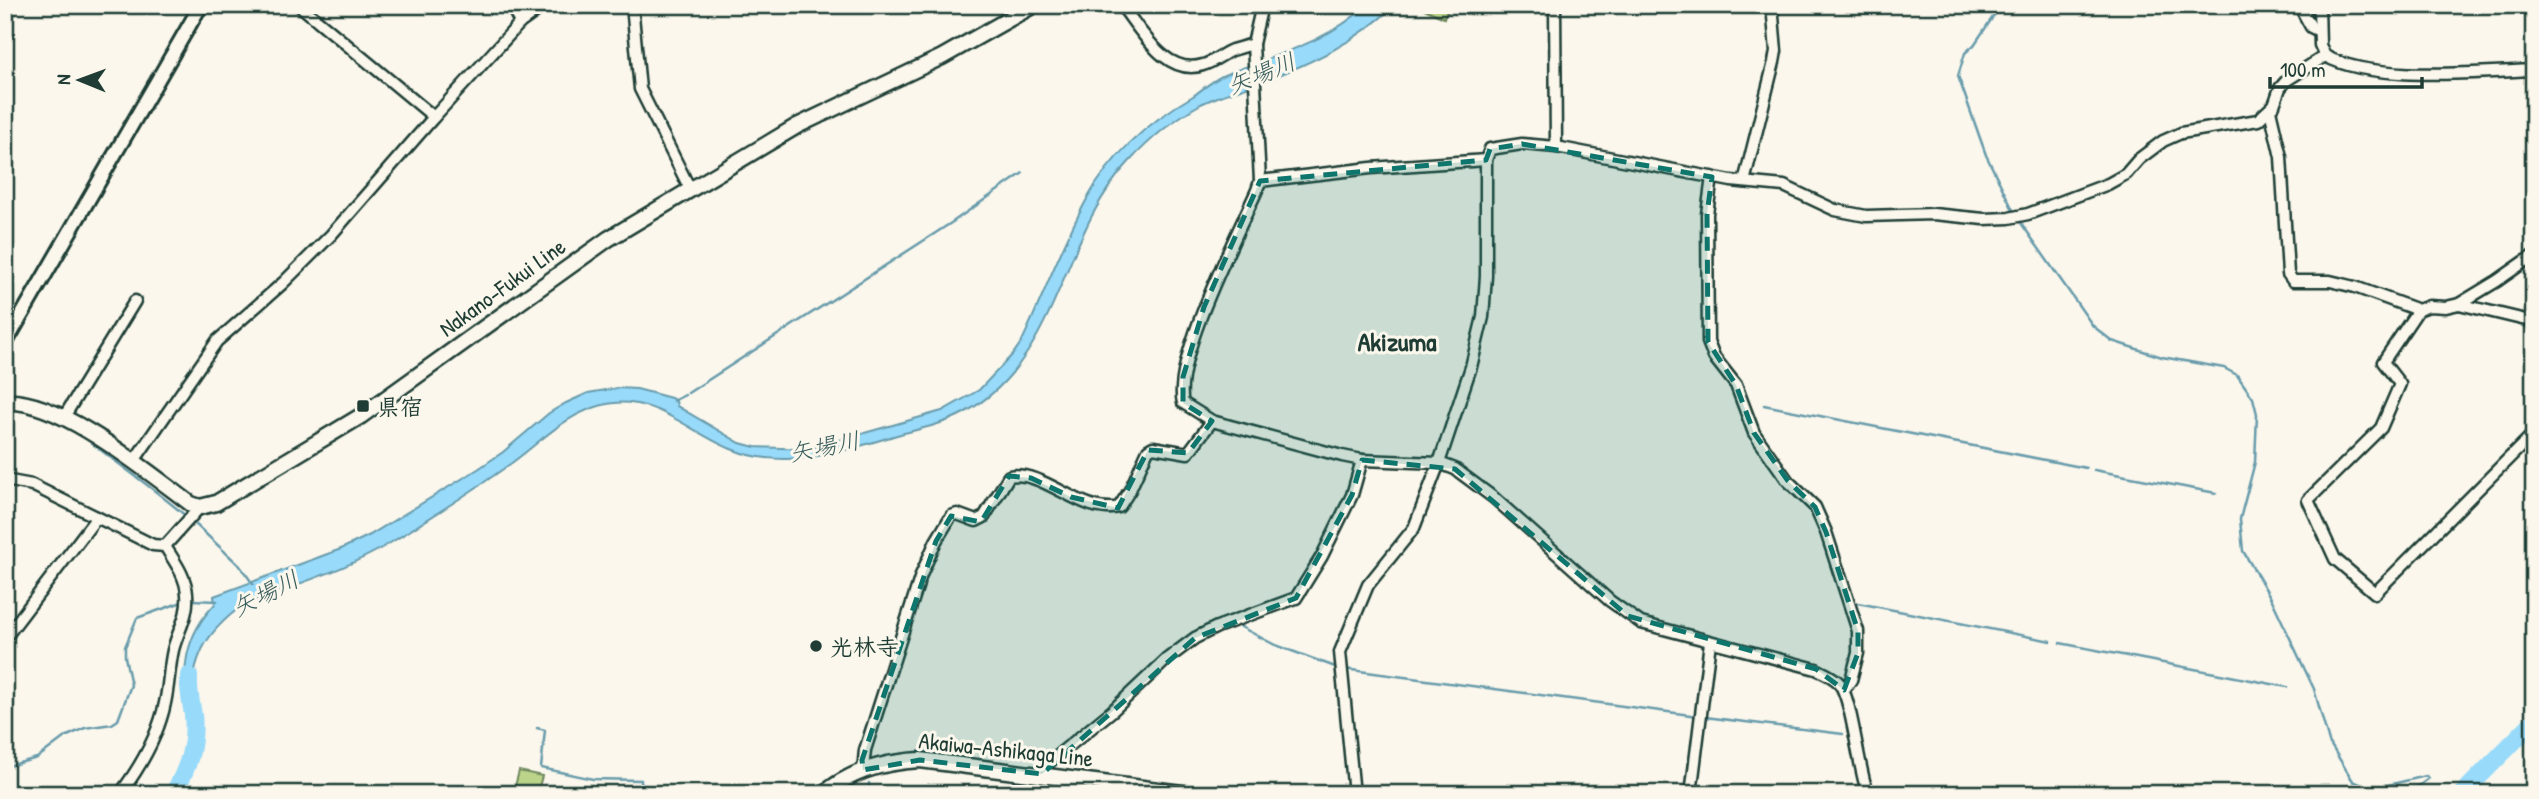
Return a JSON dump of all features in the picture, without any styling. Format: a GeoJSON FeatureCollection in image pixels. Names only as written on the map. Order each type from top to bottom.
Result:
{"type":"FeatureCollection","features":[{"type":"Feature","properties":{"kind":"main road","name":"Nakano-Fukui Line"},"geometry":{"type":"LineString","coordinates":[[200,507],[227,498],[361,416],[608,239],[690,189],[797,126],[942,57],[1034,5]]}},
{"type":"Feature","properties":{"kind":"main road"},"geometry":{"type":"LineString","coordinates":[[5,402],[36,405],[64,417],[200,507]]}},
{"type":"Feature","properties":{"kind":"main road","name":"Akaiwa-Ashikaga Line"},"geometry":{"type":"LineString","coordinates":[[824,794],[863,770],[881,764],[920,760],[1190,794]]}},
{"type":"Feature","properties":{"kind":"street"},"geometry":{"type":"LineString","coordinates":[[5,344],[201,5]]}},
{"type":"Feature","properties":{"kind":"street"},"geometry":{"type":"LineString","coordinates":[[299,5],[434,117]]}},
{"type":"Feature","properties":{"kind":"street"},"geometry":{"type":"LineString","coordinates":[[510,5],[520,23]]}},
{"type":"Feature","properties":{"kind":"street"},"geometry":{"type":"LineString","coordinates":[[134,461],[217,341],[283,283],[331,235],[520,23],[545,5]]}},
{"type":"Feature","properties":{"kind":"street"},"geometry":{"type":"LineString","coordinates":[[632,5],[640,89],[690,189]]}},
{"type":"Feature","properties":{"kind":"street"},"geometry":{"type":"LineString","coordinates":[[1121,5],[1164,57],[1177,66],[1195,68],[1231,50],[1253,44]]}},
{"type":"Feature","properties":{"kind":"street"},"geometry":{"type":"LineString","coordinates":[[1262,5],[1253,44],[1260,181],[1205,307],[1183,377],[1183,403],[1212,421],[1362,460],[1439,463],[1465,475],[1629,616],[1641,623],[1815,669],[1831,676],[1844,690],[1868,794]]}},
{"type":"Feature","properties":{"kind":"street"},"geometry":{"type":"LineString","coordinates":[[1555,5],[1556,147]]}},
{"type":"Feature","properties":{"kind":"street"},"geometry":{"type":"LineString","coordinates":[[1744,182],[1776,51],[1772,5]]}},
{"type":"Feature","properties":{"kind":"street"},"geometry":{"type":"LineString","coordinates":[[2299,5],[2311,27],[2319,31]]}},
{"type":"Feature","properties":{"kind":"street"},"geometry":{"type":"LineString","coordinates":[[2319,5],[2320,45],[2325,57],[2348,67],[2436,73],[2534,69]]}},
{"type":"Feature","properties":{"kind":"street"},"geometry":{"type":"LineString","coordinates":[[1354,794],[1340,652],[1367,585],[1414,528],[1471,367],[1483,317],[1486,276],[1486,160],[1490,149],[1521,144],[1556,147],[1712,177],[1784,186],[1835,210],[1866,216],[1933,214],[1984,219],[2009,218],[2108,184],[2126,174],[2163,141],[2181,133],[2258,120],[2270,110],[2280,88],[2287,80],[2325,57]]}},
{"type":"Feature","properties":{"kind":"street"},"geometry":{"type":"LineString","coordinates":[[2270,110],[2281,157],[2288,274],[2293,281],[2330,281],[2355,287],[2418,310]]}},
{"type":"Feature","properties":{"kind":"street"},"geometry":{"type":"LineString","coordinates":[[1260,181],[1371,168],[1486,160]]}},
{"type":"Feature","properties":{"kind":"street"},"geometry":{"type":"LineString","coordinates":[[1712,177],[1707,214],[1708,342],[1714,357],[1736,385],[1754,433],[1788,481],[1815,507],[1826,533],[1858,631],[1858,653],[1851,680],[1844,690]]}},
{"type":"Feature","properties":{"kind":"street"},"geometry":{"type":"LineString","coordinates":[[2534,255],[2459,304],[2446,307],[2429,306],[2418,310],[2383,362],[2400,384],[2381,428],[2308,500],[2335,559],[2375,593],[2534,433]]}},
{"type":"Feature","properties":{"kind":"street"},"geometry":{"type":"LineString","coordinates":[[64,417],[135,301]]}},
{"type":"Feature","properties":{"kind":"street"},"geometry":{"type":"LineString","coordinates":[[2459,304],[2534,321]]}},
{"type":"Feature","properties":{"kind":"street"},"geometry":{"type":"LineString","coordinates":[[863,770],[864,750],[921,575],[951,516],[957,514],[976,520],[984,517],[1009,476],[1017,475],[1031,478],[1071,497],[1108,508],[1119,507],[1130,491],[1148,450],[1153,447],[1188,453],[1212,421]]}},
{"type":"Feature","properties":{"kind":"street"},"geometry":{"type":"LineString","coordinates":[[1042,774],[1047,764],[1112,711],[1167,659],[1195,638],[1217,627],[1296,598],[1322,556],[1352,495],[1362,460]]}},
{"type":"Feature","properties":{"kind":"street"},"geometry":{"type":"LineString","coordinates":[[5,480],[32,485],[153,545],[165,546]]}},
{"type":"Feature","properties":{"kind":"street"},"geometry":{"type":"LineString","coordinates":[[165,546],[200,507]]}},
{"type":"Feature","properties":{"kind":"street"},"geometry":{"type":"LineString","coordinates":[[5,638],[97,517]]}},
{"type":"Feature","properties":{"kind":"street"},"geometry":{"type":"LineString","coordinates":[[120,794],[137,772],[159,727],[173,652],[185,622],[187,594],[183,575],[165,546]]}},
{"type":"Feature","properties":{"kind":"street"},"geometry":{"type":"LineString","coordinates":[[1691,794],[1710,642]]}},
{"type":"Feature","properties":{"kind":"highlighted area"},"geometry":{"type":"Polygon","coordinates":[[[1522,144],[1712,177],[1707,214],[1708,342],[1736,385],[1754,433],[1788,481],[1815,507],[1826,532],[1858,631],[1858,653],[1844,690],[1816,669],[1628,616],[1455,469],[1362,460],[1352,495],[1296,598],[1195,638],[1042,774],[920,760],[863,770],[862,760],[936,541],[951,516],[981,522],[1009,476],[1031,478],[1071,497],[1118,508],[1148,450],[1188,453],[1212,421],[1183,403],[1183,377],[1204,307],[1260,181],[1486,160],[1490,149],[1522,144]]]}},
{"type":"Feature","properties":{"kind":"green space"},"geometry":{"type":"Polygon","coordinates":[[[1416,5],[1474,5],[1471,14],[1452,11],[1446,12],[1444,18],[1416,5]]]}},
{"type":"Feature","properties":{"kind":"green space"},"geometry":{"type":"Polygon","coordinates":[[[519,771],[542,776],[537,794],[513,794],[519,771]]]}},
{"type":"Feature","properties":{"kind":"water"},"geometry":{"type":"Polygon","coordinates":[[[1367,5],[1395,5],[1348,41],[1315,59],[1201,104],[1154,137],[1129,162],[1106,192],[1087,225],[1057,295],[1021,362],[996,390],[964,413],[932,426],[835,453],[773,459],[731,449],[671,417],[640,405],[624,402],[592,408],[566,421],[491,477],[370,555],[243,605],[207,640],[193,678],[187,712],[185,668],[191,641],[215,604],[214,596],[341,549],[370,535],[503,452],[549,413],[588,393],[618,388],[637,389],[671,398],[676,401],[677,406],[740,443],[755,447],[808,449],[942,411],[979,390],[1022,341],[1087,199],[1108,168],[1133,140],[1162,116],[1220,77],[1317,39],[1367,5]]]}},
{"type":"Feature","properties":{"kind":"waterway"},"geometry":{"type":"LineString","coordinates":[[2001,5],[1974,45],[1965,53],[1958,76],[1986,155],[2015,214]]}},
{"type":"Feature","properties":{"kind":"waterway"},"geometry":{"type":"LineString","coordinates":[[688,393],[951,223],[1023,173]]}},
{"type":"Feature","properties":{"kind":"waterway"},"geometry":{"type":"LineString","coordinates":[[2019,220],[2093,326],[2112,341],[2162,357],[2224,368],[2237,375],[2253,398],[2257,414],[2255,462],[2240,519],[2243,551],[2272,600],[2314,689],[2329,742],[2353,781],[2371,789],[2426,776],[2429,778]]}},
{"type":"Feature","properties":{"kind":"waterway"},"geometry":{"type":"LineString","coordinates":[[5,385],[10,398]]}},
{"type":"Feature","properties":{"kind":"waterway"},"geometry":{"type":"LineString","coordinates":[[673,401],[685,395]]}},
{"type":"Feature","properties":{"kind":"waterway"},"geometry":{"type":"LineString","coordinates":[[1764,405],[2086,468]]}},
{"type":"Feature","properties":{"kind":"waterway"},"geometry":{"type":"LineString","coordinates":[[79,433],[187,517]]}},
{"type":"Feature","properties":{"kind":"waterway"},"geometry":{"type":"LineString","coordinates":[[2094,470],[2216,493]]}},
{"type":"Feature","properties":{"kind":"waterway"},"geometry":{"type":"LineString","coordinates":[[192,521],[240,566],[253,584]]}},
{"type":"Feature","properties":{"kind":"waterway"},"geometry":{"type":"LineString","coordinates":[[192,600],[217,601]]}},
{"type":"Feature","properties":{"kind":"waterway"},"geometry":{"type":"LineString","coordinates":[[5,767],[37,758],[65,737],[85,728],[112,724],[118,720],[131,685],[125,647],[137,618],[185,601]]}},
{"type":"Feature","properties":{"kind":"waterway"},"geometry":{"type":"LineString","coordinates":[[1858,603],[2051,641]]}},
{"type":"Feature","properties":{"kind":"waterway"},"geometry":{"type":"LineString","coordinates":[[1241,627],[1273,644],[1338,668]]}},
{"type":"Feature","properties":{"kind":"waterway"},"geometry":{"type":"LineString","coordinates":[[2060,643],[2287,687]]}},
{"type":"Feature","properties":{"kind":"waterway"},"geometry":{"type":"LineString","coordinates":[[1344,669],[1698,716]]}},
{"type":"Feature","properties":{"kind":"waterway","name":"矢場川"},"geometry":{"type":"LineString","coordinates":[[173,794],[187,766],[192,747],[194,726],[189,676]]}},
{"type":"Feature","properties":{"kind":"waterway"},"geometry":{"type":"LineString","coordinates":[[1705,717],[1843,734]]}},
{"type":"Feature","properties":{"kind":"waterway"},"geometry":{"type":"LineString","coordinates":[[2462,794],[2534,721]]}},
{"type":"Feature","properties":{"kind":"waterway"},"geometry":{"type":"LineString","coordinates":[[537,728],[545,730],[541,768],[593,779],[641,780],[642,794]]}},
{"type":"Feature","properties":{"kind":"waterway"},"geometry":{"type":"LineString","coordinates":[[1865,765],[1871,786],[1912,794]]}},
{"type":"Feature","properties":{"kind":"waterway"},"geometry":{"type":"LineString","coordinates":[[2408,794],[2428,779]]}},
{"type":"Feature","properties":{"kind":"waterway"},"geometry":{"type":"LineString","coordinates":[[869,783],[869,794]]}},
{"type":"Feature","properties":{"kind":"waterway"},"geometry":{"type":"LineString","coordinates":[[751,794],[752,787]]}},
{"type":"Feature","properties":{"kind":"waterway"},"geometry":{"type":"LineString","coordinates":[[2446,792],[2450,794]]}},
{"type":"Feature","properties":{"kind":"place","name":"県宿"},"geometry":{"type":"Point","coordinates":[363,406]}},
{"type":"Feature","properties":{"kind":"place","name":"光林寺"},"geometry":{"type":"Point","coordinates":[816,646]}},
{"type":"Feature","properties":{"kind":"district","name":"Akizuma"},"geometry":{"type":"Point","coordinates":[1397,341]}}]}
